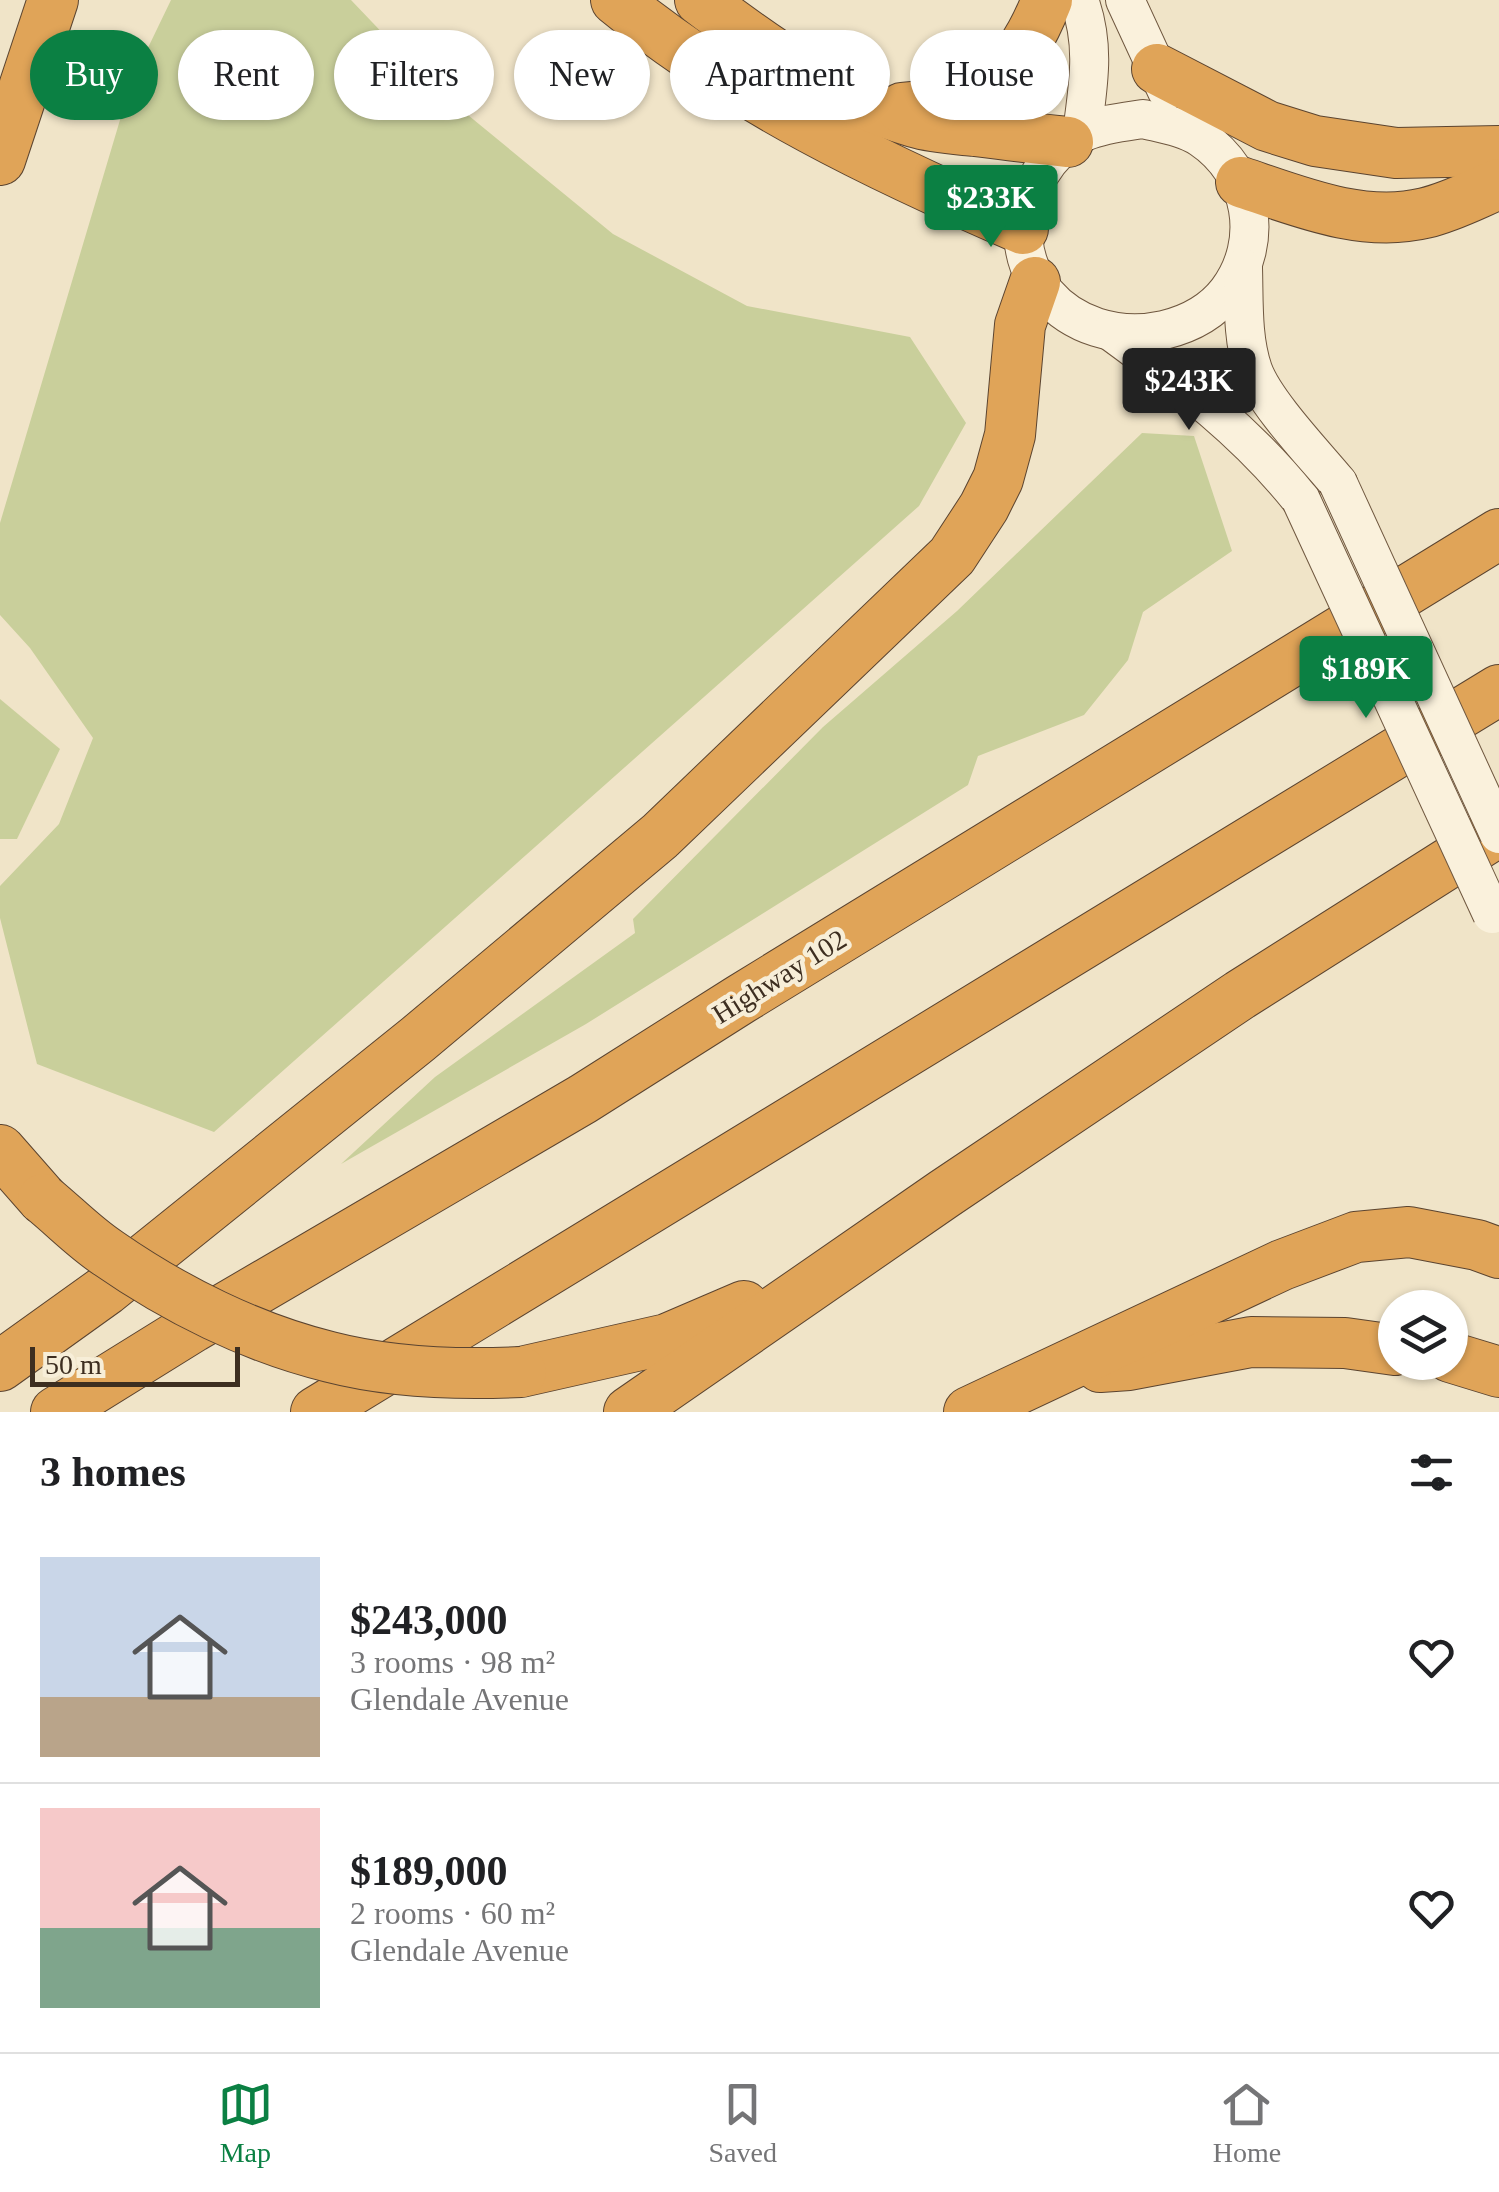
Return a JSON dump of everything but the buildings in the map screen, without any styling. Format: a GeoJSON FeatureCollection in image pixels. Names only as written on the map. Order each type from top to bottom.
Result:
{"type":"FeatureCollection","features":[{"type":"Feature","properties":{"kind":"highway"},"geometry":{"type":"LineString","coordinates":[[0,160],[53,0]]}},
{"type":"Feature","properties":{"kind":"highway"},"geometry":{"type":"LineString","coordinates":[[616,0],[727,82],[817,132],[1024,230]]}},
{"type":"Feature","properties":{"kind":"highway"},"geometry":{"type":"LineString","coordinates":[[700,0],[740,30]]}},
{"type":"Feature","properties":{"kind":"highway"},"geometry":{"type":"LineString","coordinates":[[890,109],[952,101],[984,88],[1009,67],[1034,33],[1047,0]]}},
{"type":"Feature","properties":{"kind":"highway"},"geometry":{"type":"LineString","coordinates":[[1157,69],[1267,126],[1316,141],[1396,154],[1499,151]]}},
{"type":"Feature","properties":{"kind":"highway"},"geometry":{"type":"LineString","coordinates":[[890,114],[940,128],[1074,137]]}},
{"type":"Feature","properties":{"kind":"highway"},"geometry":{"type":"LineString","coordinates":[[1241,182],[1309,206],[1359,216],[1396,218],[1428,212],[1499,184]]}},
{"type":"Feature","properties":{"kind":"highway"},"geometry":{"type":"LineString","coordinates":[[0,1366],[106,1290],[418,1040],[660,836],[952,556],[998,479],[1010,435],[1020,325],[1036,282]]}},
{"type":"Feature","properties":{"kind":"highway","name":"Highway 102"},"geometry":{"type":"LineString","coordinates":[[56,1412],[193,1327],[583,1099],[1499,534]]}},
{"type":"Feature","properties":{"kind":"highway"},"geometry":{"type":"LineString","coordinates":[[316,1412],[1499,690]]}},
{"type":"Feature","properties":{"kind":"highway"},"geometry":{"type":"LineString","coordinates":[[629,1412],[1240,995],[1499,833]]}},
{"type":"Feature","properties":{"kind":"highway"},"geometry":{"type":"LineString","coordinates":[[0,1150],[44,1199],[106,1252],[177,1296],[254,1332],[330,1357],[399,1369],[470,1374],[521,1372],[668,1339],[735,1311],[944,1194]]}},
{"type":"Feature","properties":{"kind":"highway"},"geometry":{"type":"LineString","coordinates":[[970,1412],[1282,1265],[1356,1237],[1409,1232],[1499,1253]]}},
{"type":"Feature","properties":{"kind":"highway"},"geometry":{"type":"LineString","coordinates":[[1060,1370],[1129,1365],[1251,1342],[1378,1348]]}},
{"type":"Feature","properties":{"kind":"highway"},"geometry":{"type":"LineString","coordinates":[[1468,1363],[1499,1372]]}},
{"type":"Feature","properties":{"kind":"main road"},"geometry":{"type":"LineString","coordinates":[[1074,137],[1091,66],[1079,0]]}},
{"type":"Feature","properties":{"kind":"main road"},"geometry":{"type":"LineString","coordinates":[[1126,0],[1185,129]]}},
{"type":"Feature","properties":{"kind":"main road"},"geometry":{"type":"LineString","coordinates":[[1243,268],[1225,294],[1201,316],[1175,327],[1148,333],[1112,332],[1080,322],[1056,305],[1036,282],[1025,254],[1024,230],[1034,184],[1048,161],[1074,137],[1109,124],[1143,119],[1185,129],[1204,140],[1241,182],[1250,214],[1250,242],[1243,268],[1247,348],[1254,373],[1338,483],[1499,833]]}},
{"type":"Feature","properties":{"kind":"main road"},"geometry":{"type":"LineString","coordinates":[[1112,332],[1239,432],[1273,464],[1301,500],[1495,922]]}},
{"type":"Feature","properties":{"kind":"green space"},"geometry":{"type":"Polygon","coordinates":[[[171,0],[351,0],[380,30],[334,30],[334,120],[474,120],[613,234],[747,306],[910,337],[966,423],[919,506],[214,1132],[37,1064],[0,918],[0,886],[59,824],[93,738],[30,648],[0,615],[0,523],[120,120],[158,120],[157,30],[171,0]]]}},
{"type":"Feature","properties":{"kind":"green space"},"geometry":{"type":"Polygon","coordinates":[[[1142,433],[1194,436],[1232,551],[1143,612],[1128,660],[1084,715],[978,756],[968,785],[586,1024],[341,1164],[435,1077],[635,933],[633,919],[823,727],[957,611],[1142,433]]]}},
{"type":"Feature","properties":{"kind":"green space"},"geometry":{"type":"Polygon","coordinates":[[[0,699],[60,749],[17,839],[0,839],[0,699]]]}}]}
